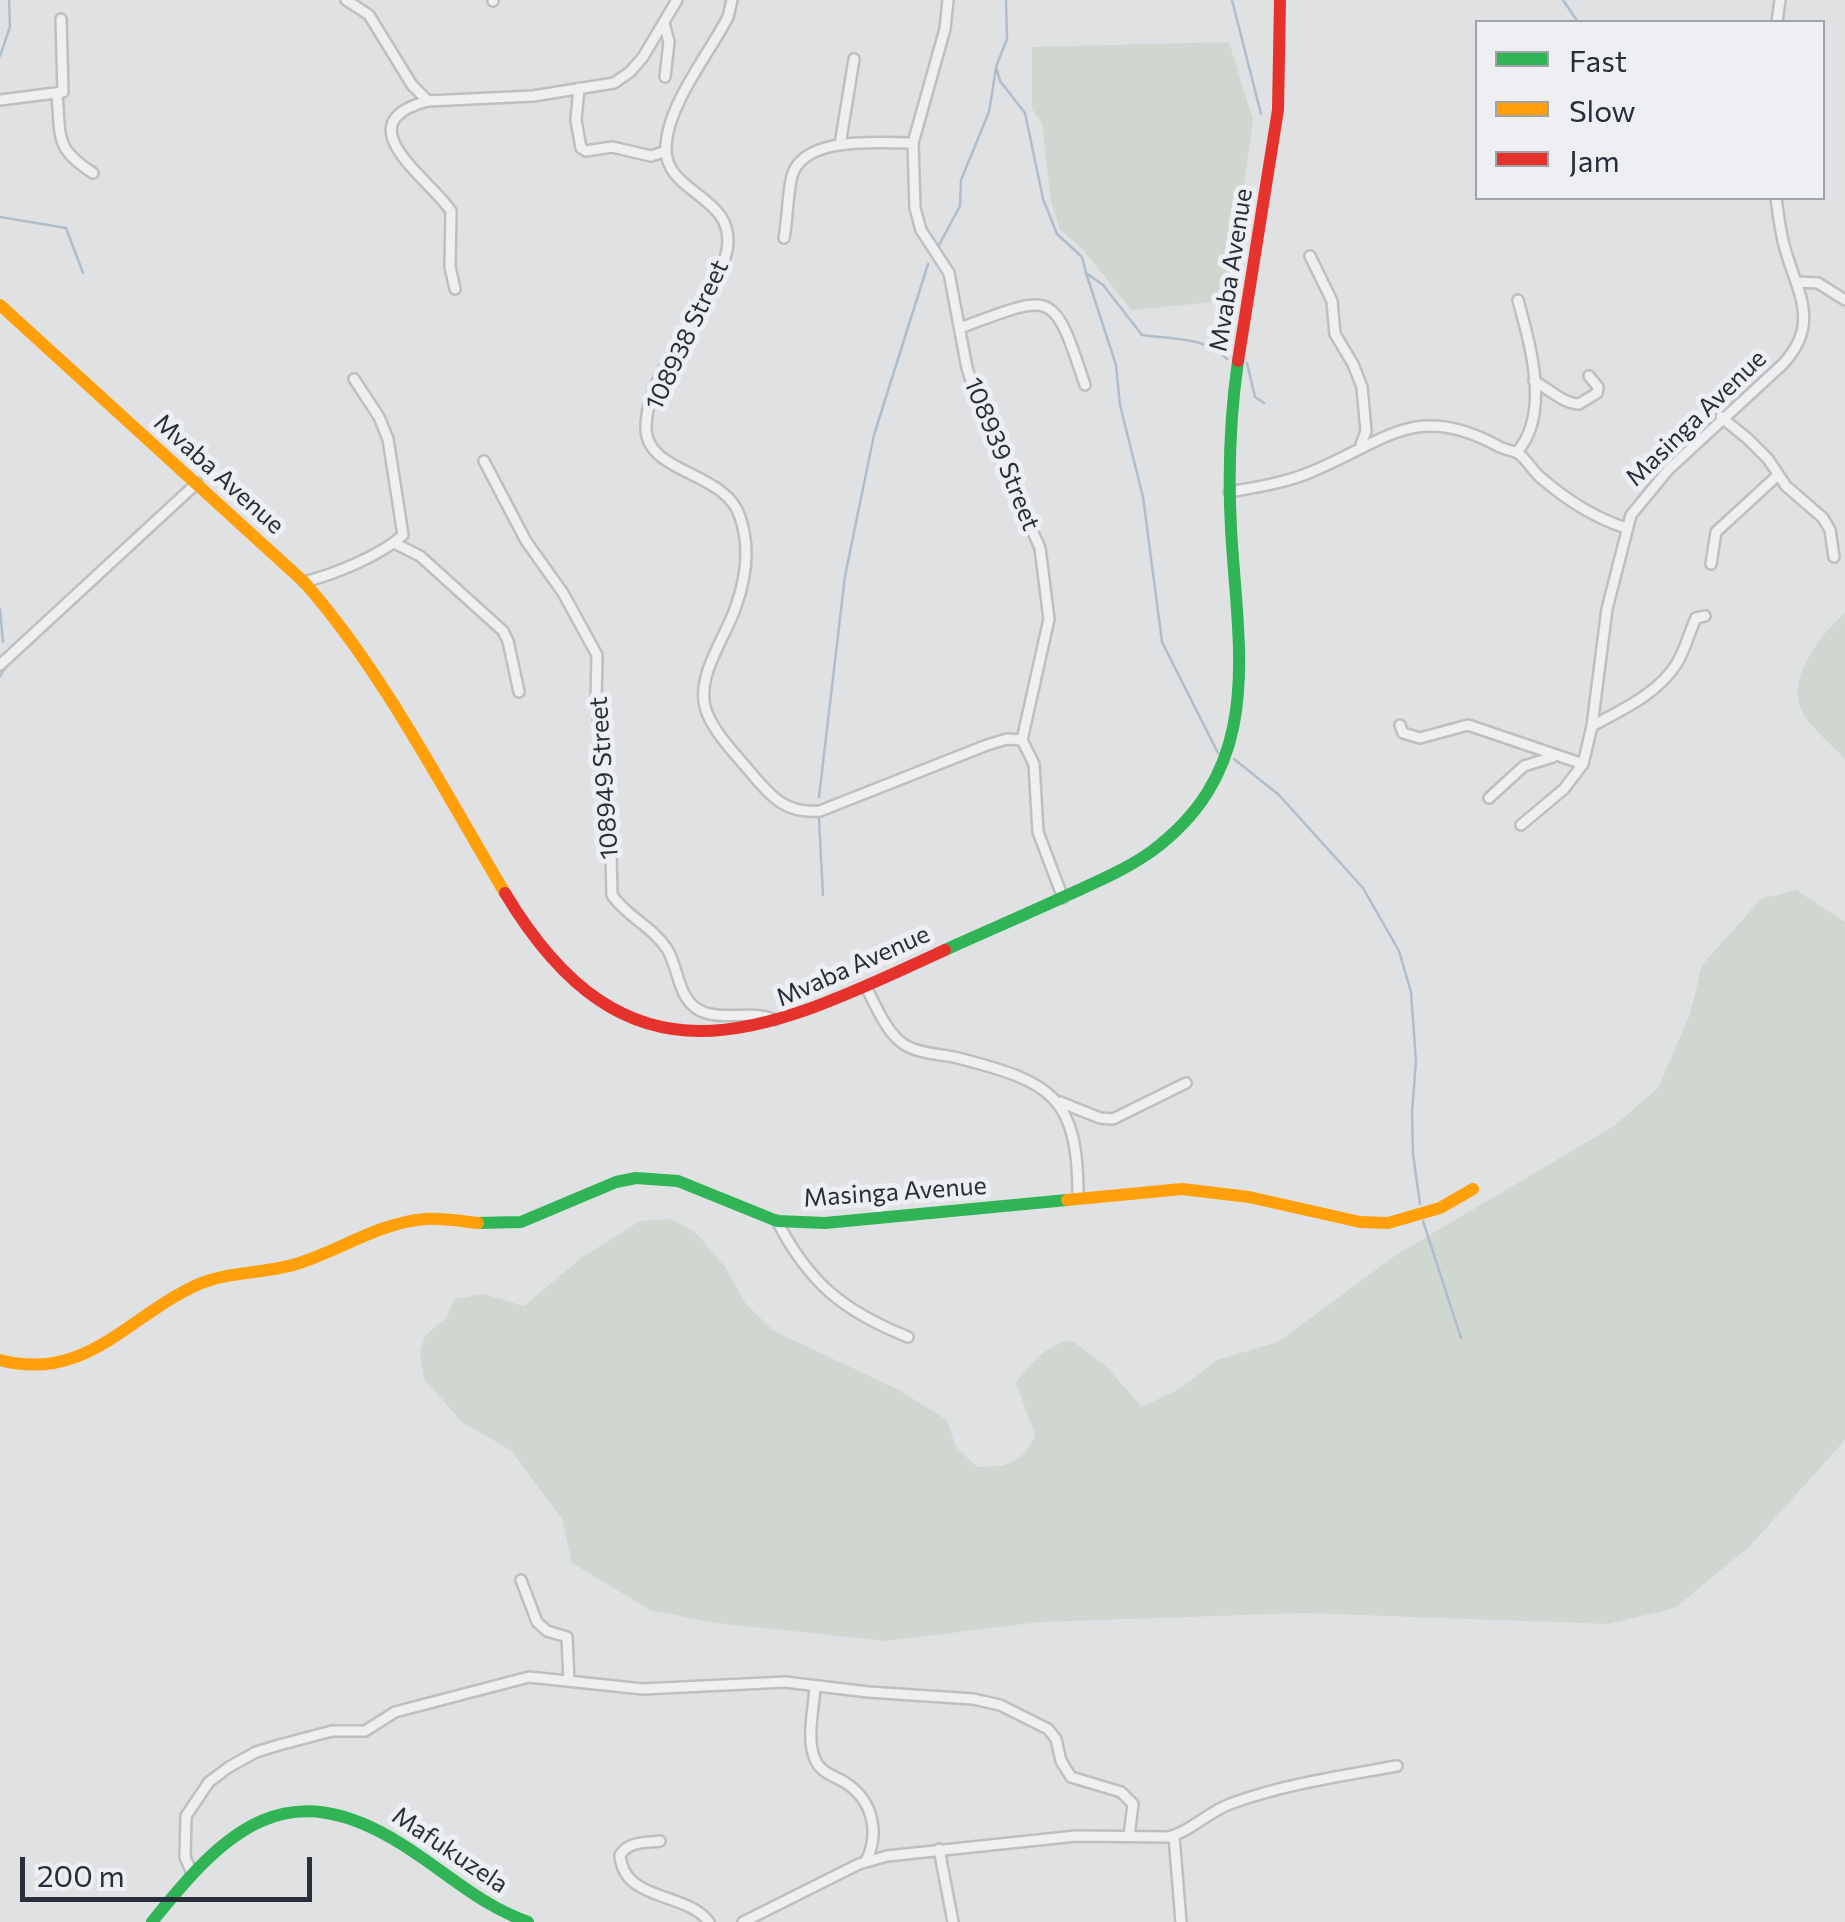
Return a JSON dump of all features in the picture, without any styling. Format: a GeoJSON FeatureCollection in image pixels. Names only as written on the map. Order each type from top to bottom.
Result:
{"type":"FeatureCollection","features":[{"type":"Feature","properties":{"kind":"street"},"geometry":{"type":"LineString","coordinates":[[346,0],[369,15],[412,85],[428,101]]}},
{"type":"Feature","properties":{"kind":"street"},"geometry":{"type":"LineString","coordinates":[[455,288],[450,268],[450,211],[402,159],[393,142],[398,114],[428,101],[534,96],[606,86],[622,79],[642,56],[677,0]]}},
{"type":"Feature","properties":{"kind":"street"},"geometry":{"type":"LineString","coordinates":[[579,88],[576,120],[581,148],[586,152],[612,148],[650,156],[666,152],[677,109],[728,17],[732,0]]}},
{"type":"Feature","properties":{"kind":"street","name":"108939 Street"},"geometry":{"type":"LineString","coordinates":[[948,0],[945,29],[913,143],[912,168],[918,220],[948,273],[968,368],[986,427],[1037,540],[1049,610],[1047,635],[1022,740]]}},
{"type":"Feature","properties":{"kind":"street","name":"Mvaba Avenue"},"geometry":{"type":"LineString","coordinates":[[0,305],[304,582],[349,640],[526,927],[566,976],[620,1014],[668,1029],[717,1034],[780,1024],[1131,865],[1162,846],[1206,797],[1222,765],[1239,713],[1242,685],[1229,492],[1232,404],[1280,106],[1280,0]]}},
{"type":"Feature","properties":{"kind":"street"},"geometry":{"type":"LineString","coordinates":[[0,100],[62,92],[60,20]]}},
{"type":"Feature","properties":{"kind":"street"},"geometry":{"type":"LineString","coordinates":[[664,24],[669,42],[666,77]]}},
{"type":"Feature","properties":{"kind":"street"},"geometry":{"type":"LineString","coordinates":[[840,146],[854,59]]}},
{"type":"Feature","properties":{"kind":"street"},"geometry":{"type":"LineString","coordinates":[[57,95],[62,145],[72,160],[93,172]]}},
{"type":"Feature","properties":{"kind":"street"},"geometry":{"type":"LineString","coordinates":[[784,238],[794,169],[812,151],[913,143]]}},
{"type":"Feature","properties":{"kind":"street","name":"108938 Street"},"geometry":{"type":"LineString","coordinates":[[666,152],[677,177],[716,208],[728,232],[725,257],[655,391],[646,428],[652,449],[678,468],[718,487],[729,496],[742,520],[746,566],[736,608],[706,684],[705,706],[710,720],[762,786],[780,804],[799,812],[820,811],[988,744],[1022,740]]}},
{"type":"Feature","properties":{"kind":"street","name":"Masinga Avenue"},"geometry":{"type":"LineString","coordinates":[[1520,825],[1564,789],[1583,764],[1592,726],[1607,609],[1626,528],[1640,501],[1721,417],[1783,364],[1799,343],[1805,322],[1776,200]]}},
{"type":"Feature","properties":{"kind":"street"},"geometry":{"type":"LineString","coordinates":[[1310,256],[1332,301],[1335,334],[1362,387],[1366,431],[1361,445]]}},
{"type":"Feature","properties":{"kind":"street"},"geometry":{"type":"LineString","coordinates":[[1796,282],[1818,283],[1845,300]]}},
{"type":"Feature","properties":{"kind":"street"},"geometry":{"type":"LineString","coordinates":[[1517,452],[1530,434],[1534,414],[1534,382],[1518,300]]}},
{"type":"Feature","properties":{"kind":"street"},"geometry":{"type":"LineString","coordinates":[[960,328],[1013,308],[1046,306],[1063,322],[1085,385]]}},
{"type":"Feature","properties":{"kind":"street"},"geometry":{"type":"LineString","coordinates":[[1534,382],[1562,400],[1578,404],[1597,393],[1598,387],[1589,376]]}},
{"type":"Feature","properties":{"kind":"street"},"geometry":{"type":"LineString","coordinates":[[304,582],[337,574],[403,534],[388,439],[379,417],[354,379]]}},
{"type":"Feature","properties":{"kind":"street"},"geometry":{"type":"LineString","coordinates":[[1721,417],[1748,439],[1822,518],[1830,530],[1834,557]]}},
{"type":"Feature","properties":{"kind":"street"},"geometry":{"type":"LineString","coordinates":[[1229,492],[1294,478],[1361,445],[1404,430],[1440,424],[1462,428],[1517,452],[1563,494],[1626,528]]}},
{"type":"Feature","properties":{"kind":"street","name":"108949 Street"},"geometry":{"type":"LineString","coordinates":[[484,461],[526,541],[563,593],[597,655],[596,700],[610,815],[612,895],[666,947],[682,990],[696,1008],[713,1014],[766,1016],[780,1024]]}},
{"type":"Feature","properties":{"kind":"street"},"geometry":{"type":"LineString","coordinates":[[1711,564],[1716,532],[1778,475]]}},
{"type":"Feature","properties":{"kind":"street"},"geometry":{"type":"LineString","coordinates":[[0,665],[197,483]]}},
{"type":"Feature","properties":{"kind":"street"},"geometry":{"type":"LineString","coordinates":[[394,542],[420,556],[503,631],[519,692]]}},
{"type":"Feature","properties":{"kind":"street"},"geometry":{"type":"LineString","coordinates":[[1592,726],[1659,683],[1677,662],[1696,618],[1705,616]]}},
{"type":"Feature","properties":{"kind":"street"},"geometry":{"type":"LineString","coordinates":[[1400,725],[1403,733],[1420,738],[1468,725],[1583,764]]}},
{"type":"Feature","properties":{"kind":"street"},"geometry":{"type":"LineString","coordinates":[[1022,740],[1034,764],[1042,844],[1064,898]]}},
{"type":"Feature","properties":{"kind":"street"},"geometry":{"type":"LineString","coordinates":[[1489,798],[1524,766],[1544,757],[1560,756]]}},
{"type":"Feature","properties":{"kind":"street"},"geometry":{"type":"LineString","coordinates":[[866,988],[892,1031],[908,1046],[1028,1079],[1058,1101],[1100,1118],[1113,1119],[1186,1083]]}},
{"type":"Feature","properties":{"kind":"street"},"geometry":{"type":"LineString","coordinates":[[1058,1101],[1067,1115],[1076,1146],[1078,1197]]}},
{"type":"Feature","properties":{"kind":"street","name":"Masinga Avenue"},"geometry":{"type":"LineString","coordinates":[[0,1360],[35,1368],[62,1363],[132,1326],[192,1287],[216,1277],[292,1266],[386,1227],[421,1219],[520,1223],[621,1180],[662,1176],[777,1221],[861,1222],[1182,1189],[1250,1198],[1360,1222],[1388,1223],[1440,1208],[1474,1189]]}},
{"type":"Feature","properties":{"kind":"street"},"geometry":{"type":"LineString","coordinates":[[777,1221],[808,1274],[825,1291],[878,1324],[908,1336]]}},
{"type":"Feature","properties":{"kind":"street"},"geometry":{"type":"LineString","coordinates":[[521,1580],[537,1622],[546,1630],[567,1637],[569,1681]]}},
{"type":"Feature","properties":{"kind":"street"},"geometry":{"type":"LineString","coordinates":[[192,1871],[185,1857],[183,1837],[186,1816],[194,1800],[209,1782],[256,1752],[332,1731],[365,1730],[395,1712],[510,1680],[544,1676],[643,1689],[785,1682],[972,1698],[1000,1705],[1056,1738],[1061,1760],[1071,1778],[1127,1796],[1133,1804],[1129,1836]]}},
{"type":"Feature","properties":{"kind":"street"},"geometry":{"type":"LineString","coordinates":[[815,1687],[815,1760],[828,1774],[854,1790],[870,1812],[874,1841],[866,1861]]}},
{"type":"Feature","properties":{"kind":"street"},"geometry":{"type":"LineString","coordinates":[[743,1922],[866,1861],[939,1849],[1076,1836],[1174,1836],[1212,1812],[1256,1796],[1321,1779],[1397,1766]]}},
{"type":"Feature","properties":{"kind":"street","name":"Mafukuzela"},"geometry":{"type":"LineString","coordinates":[[154,1920],[192,1871],[230,1838],[264,1817],[302,1809],[336,1812],[373,1825],[468,1893],[528,1922]]}},
{"type":"Feature","properties":{"kind":"street"},"geometry":{"type":"LineString","coordinates":[[1174,1836],[1182,1922]]}},
{"type":"Feature","properties":{"kind":"street"},"geometry":{"type":"LineString","coordinates":[[660,1840],[630,1844],[620,1855],[624,1869],[641,1888],[692,1906],[709,1922]]}},
{"type":"Feature","properties":{"kind":"street"},"geometry":{"type":"LineString","coordinates":[[939,1849],[953,1922]]}},
{"type":"Feature","properties":{"kind":"shaded area"},"geometry":{"type":"Polygon","coordinates":[[[1229,42],[1253,120],[1229,296],[1225,301],[1131,310],[1084,251],[1060,229],[1051,201],[1042,123],[1032,109],[1032,47],[1229,42]]]}},
{"type":"Feature","properties":{"kind":"shaded area"},"geometry":{"type":"Polygon","coordinates":[[[1845,613],[1845,759],[1806,718],[1798,690],[1815,647],[1845,613]]]}},
{"type":"Feature","properties":{"kind":"shaded area"},"geometry":{"type":"Polygon","coordinates":[[[1796,890],[1845,922],[1845,1440],[1750,1546],[1675,1608],[1608,1624],[1305,1613],[1040,1622],[886,1641],[716,1623],[650,1610],[572,1563],[562,1519],[519,1461],[510,1450],[462,1422],[424,1379],[420,1352],[425,1336],[447,1317],[454,1299],[483,1294],[524,1306],[581,1258],[640,1221],[671,1219],[696,1233],[725,1267],[746,1304],[774,1331],[899,1390],[947,1420],[956,1447],[977,1467],[1012,1462],[1025,1452],[1035,1435],[1016,1383],[1033,1362],[1054,1346],[1071,1340],[1106,1366],[1142,1407],[1181,1388],[1217,1360],[1278,1342],[1396,1255],[1614,1126],[1658,1088],[1690,1014],[1702,965],[1761,899],[1796,890]]]}},
{"type":"Feature","properties":{"kind":"waterway"},"geometry":{"type":"LineString","coordinates":[[0,56],[10,27],[9,0]]}},
{"type":"Feature","properties":{"kind":"waterway"},"geometry":{"type":"LineString","coordinates":[[1006,0],[1007,39],[996,67],[1000,81],[1025,113],[1043,199],[1057,234],[1082,257],[1086,273],[1103,285],[1142,335],[1199,343],[1227,359]]}},
{"type":"Feature","properties":{"kind":"waterway"},"geometry":{"type":"LineString","coordinates":[[1232,0],[1261,114]]}},
{"type":"Feature","properties":{"kind":"waterway"},"geometry":{"type":"LineString","coordinates":[[1563,0],[1577,20]]}},
{"type":"Feature","properties":{"kind":"waterway"},"geometry":{"type":"LineString","coordinates":[[939,245],[960,206],[961,180],[989,112],[996,68]]}},
{"type":"Feature","properties":{"kind":"waterway"},"geometry":{"type":"LineString","coordinates":[[0,217],[66,228],[83,273]]}},
{"type":"Feature","properties":{"kind":"waterway"},"geometry":{"type":"LineString","coordinates":[[819,797],[845,576],[874,435],[928,264]]}},
{"type":"Feature","properties":{"kind":"waterway"},"geometry":{"type":"LineString","coordinates":[[1086,273],[1116,365],[1120,405],[1143,497],[1162,642],[1218,753]]}},
{"type":"Feature","properties":{"kind":"waterway"},"geometry":{"type":"LineString","coordinates":[[1247,363],[1255,397],[1264,403]]}},
{"type":"Feature","properties":{"kind":"waterway"},"geometry":{"type":"LineString","coordinates":[[0,609],[3,642]]}},
{"type":"Feature","properties":{"kind":"waterway"},"geometry":{"type":"LineString","coordinates":[[0,676],[7,664]]}},
{"type":"Feature","properties":{"kind":"waterway"},"geometry":{"type":"LineString","coordinates":[[1234,759],[1279,795],[1363,888],[1399,951],[1411,992],[1416,1061],[1413,1154],[1420,1204]]}},
{"type":"Feature","properties":{"kind":"waterway"},"geometry":{"type":"LineString","coordinates":[[819,819],[823,895]]}},
{"type":"Feature","properties":{"kind":"waterway"},"geometry":{"type":"LineString","coordinates":[[1423,1221],[1461,1338]]}},
{"type":"Feature","properties":{"kind":"traffic: fast"},"geometry":{"type":"LineString","coordinates":[[945,950],[1102,879],[1152,851],[1188,818],[1213,782],[1229,744],[1237,704],[1238,619],[1230,487],[1238,361]]}},
{"type":"Feature","properties":{"kind":"traffic: fast"},"geometry":{"type":"LineString","coordinates":[[478,1223],[521,1222],[616,1182],[636,1178],[678,1181],[777,1221],[825,1223],[1067,1200]]}},
{"type":"Feature","properties":{"kind":"traffic: fast"},"geometry":{"type":"LineString","coordinates":[[152,1922],[206,1860],[233,1837],[262,1821],[292,1812],[325,1813],[362,1823],[403,1845],[494,1907],[528,1922]]}},
{"type":"Feature","properties":{"kind":"traffic: slow"},"geometry":{"type":"LineString","coordinates":[[0,305],[304,582],[386,692],[505,893]]}},
{"type":"Feature","properties":{"kind":"traffic: slow"},"geometry":{"type":"LineString","coordinates":[[1067,1200],[1182,1189],[1249,1197],[1360,1222],[1388,1223],[1440,1208],[1473,1189]]}},
{"type":"Feature","properties":{"kind":"traffic: slow"},"geometry":{"type":"LineString","coordinates":[[0,1360],[30,1365],[82,1354],[199,1284],[296,1264],[391,1226],[425,1219],[478,1223]]}},
{"type":"Feature","properties":{"kind":"traffic: jam"},"geometry":{"type":"LineString","coordinates":[[1238,361],[1278,110],[1280,0]]}},
{"type":"Feature","properties":{"kind":"traffic: jam"},"geometry":{"type":"LineString","coordinates":[[505,893],[552,959],[601,1001],[651,1025],[704,1031],[759,1024],[817,1006],[945,950]]}}]}
